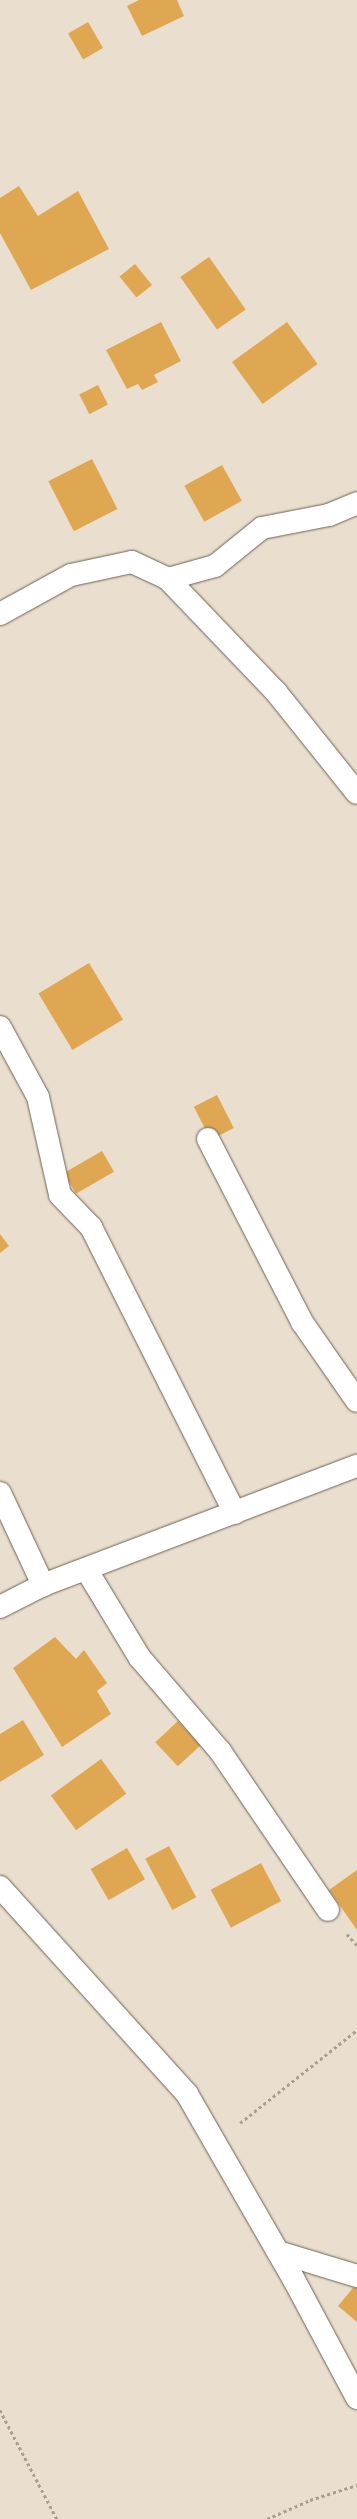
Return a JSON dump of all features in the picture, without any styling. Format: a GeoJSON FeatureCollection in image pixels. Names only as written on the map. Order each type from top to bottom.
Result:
{"type":"FeatureCollection","features":[{"type":"Feature","properties":{"kind":"street"},"geometry":{"type":"LineString","coordinates":[[168,579],[215,566],[262,528],[329,515],[357,503]]}},
{"type":"Feature","properties":{"kind":"street"},"geometry":{"type":"LineString","coordinates":[[0,614],[71,575],[132,562],[168,579],[276,692],[357,793]]}},
{"type":"Feature","properties":{"kind":"street"},"geometry":{"type":"LineString","coordinates":[[0,1027],[38,1097],[60,1195],[91,1227],[235,1513]]}},
{"type":"Feature","properties":{"kind":"street"},"geometry":{"type":"LineString","coordinates":[[208,1139],[302,1322],[357,1401]]}},
{"type":"Feature","properties":{"kind":"street"},"geometry":{"type":"LineString","coordinates":[[0,1606],[43,1585],[357,1466]]}},
{"type":"Feature","properties":{"kind":"street"},"geometry":{"type":"LineString","coordinates":[[0,1492],[43,1585]]}},
{"type":"Feature","properties":{"kind":"street"},"geometry":{"type":"LineString","coordinates":[[86,1569],[140,1658],[220,1751],[328,1910]]}},
{"type":"Feature","properties":{"kind":"street"},"geometry":{"type":"LineString","coordinates":[[0,1888],[187,2094],[278,2252],[357,2398]]}},
{"type":"Feature","properties":{"kind":"street"},"geometry":{"type":"LineString","coordinates":[[278,2252],[357,2276]]}},
{"type":"Feature","properties":{"kind":"path"},"geometry":{"type":"LineString","coordinates":[[215,2143],[357,2030]]}},
{"type":"Feature","properties":{"kind":"path"},"geometry":{"type":"LineString","coordinates":[[0,2410],[57,2519]]}},
{"type":"Feature","properties":{"kind":"path"},"geometry":{"type":"LineString","coordinates":[[267,2519],[310,2500],[357,2485]]}},
{"type":"Feature","properties":{"kind":"building"},"geometry":{"type":"Polygon","coordinates":[[[139,0],[177,0],[184,16],[142,36],[127,6],[139,0]]]}},
{"type":"Feature","properties":{"kind":"building"},"geometry":{"type":"Polygon","coordinates":[[[88,22],[103,48],[83,59],[68,34],[88,22]]]}},
{"type":"Feature","properties":{"kind":"building"},"geometry":{"type":"Polygon","coordinates":[[[19,186],[38,216],[78,191],[109,249],[31,290],[0,233],[0,198],[19,186]]]}},
{"type":"Feature","properties":{"kind":"building"},"geometry":{"type":"Polygon","coordinates":[[[209,257],[246,309],[217,330],[180,277],[209,257]]]}},
{"type":"Feature","properties":{"kind":"building"},"geometry":{"type":"Polygon","coordinates":[[[135,264],[152,285],[136,298],[119,277],[135,264]]]}},
{"type":"Feature","properties":{"kind":"building"},"geometry":{"type":"Polygon","coordinates":[[[161,322],[181,361],[154,375],[158,382],[142,390],[138,384],[127,389],[106,350],[161,322]]]}},
{"type":"Feature","properties":{"kind":"building"},"geometry":{"type":"Polygon","coordinates":[[[287,322],[318,364],[263,404],[232,362],[287,322]]]}},
{"type":"Feature","properties":{"kind":"building"},"geometry":{"type":"Polygon","coordinates":[[[98,385],[108,405],[89,414],[79,395],[98,385]]]}},
{"type":"Feature","properties":{"kind":"building"},"geometry":{"type":"Polygon","coordinates":[[[92,459],[117,509],[74,531],[48,481],[92,459]]]}},
{"type":"Feature","properties":{"kind":"building"},"geometry":{"type":"Polygon","coordinates":[[[222,465],[242,501],[204,522],[184,486],[222,465]]]}},
{"type":"Feature","properties":{"kind":"building"},"geometry":{"type":"Polygon","coordinates":[[[89,963],[123,1020],[72,1050],[38,993],[89,963]]]}},
{"type":"Feature","properties":{"kind":"building"},"geometry":{"type":"Polygon","coordinates":[[[217,1095],[234,1128],[211,1140],[194,1107],[217,1095]]]}},
{"type":"Feature","properties":{"kind":"building"},"geometry":{"type":"Polygon","coordinates":[[[102,1151],[114,1172],[76,1194],[64,1173],[102,1151]]]}},
{"type":"Feature","properties":{"kind":"building"},"geometry":{"type":"Polygon","coordinates":[[[0,1234],[9,1246],[0,1253],[0,1234]]]}},
{"type":"Feature","properties":{"kind":"building"},"geometry":{"type":"Polygon","coordinates":[[[55,1637],[76,1659],[84,1650],[107,1683],[97,1691],[111,1714],[62,1747],[13,1668],[55,1637]]]}},
{"type":"Feature","properties":{"kind":"building"},"geometry":{"type":"Polygon","coordinates":[[[23,1720],[44,1755],[0,1782],[0,1734],[23,1720]]]}},
{"type":"Feature","properties":{"kind":"building"},"geometry":{"type":"Polygon","coordinates":[[[178,1721],[201,1745],[178,1766],[155,1742],[178,1721]]]}},
{"type":"Feature","properties":{"kind":"building"},"geometry":{"type":"Polygon","coordinates":[[[101,1759],[126,1794],[76,1830],[51,1795],[101,1759]]]}},
{"type":"Feature","properties":{"kind":"building"},"geometry":{"type":"Polygon","coordinates":[[[169,1846],[196,1897],[172,1910],[145,1859],[169,1846]]]}},
{"type":"Feature","properties":{"kind":"building"},"geometry":{"type":"Polygon","coordinates":[[[127,1848],[145,1879],[109,1900],[91,1869],[127,1848]]]}},
{"type":"Feature","properties":{"kind":"building"},"geometry":{"type":"Polygon","coordinates":[[[261,1863],[281,1901],[231,1928],[211,1890],[261,1863]]]}},
{"type":"Feature","properties":{"kind":"building"},"geometry":{"type":"Polygon","coordinates":[[[357,1870],[357,1930],[329,1890],[357,1870]]]}},
{"type":"Feature","properties":{"kind":"building"},"geometry":{"type":"Polygon","coordinates":[[[357,2283],[357,2322],[338,2306],[357,2283]]]}}]}
